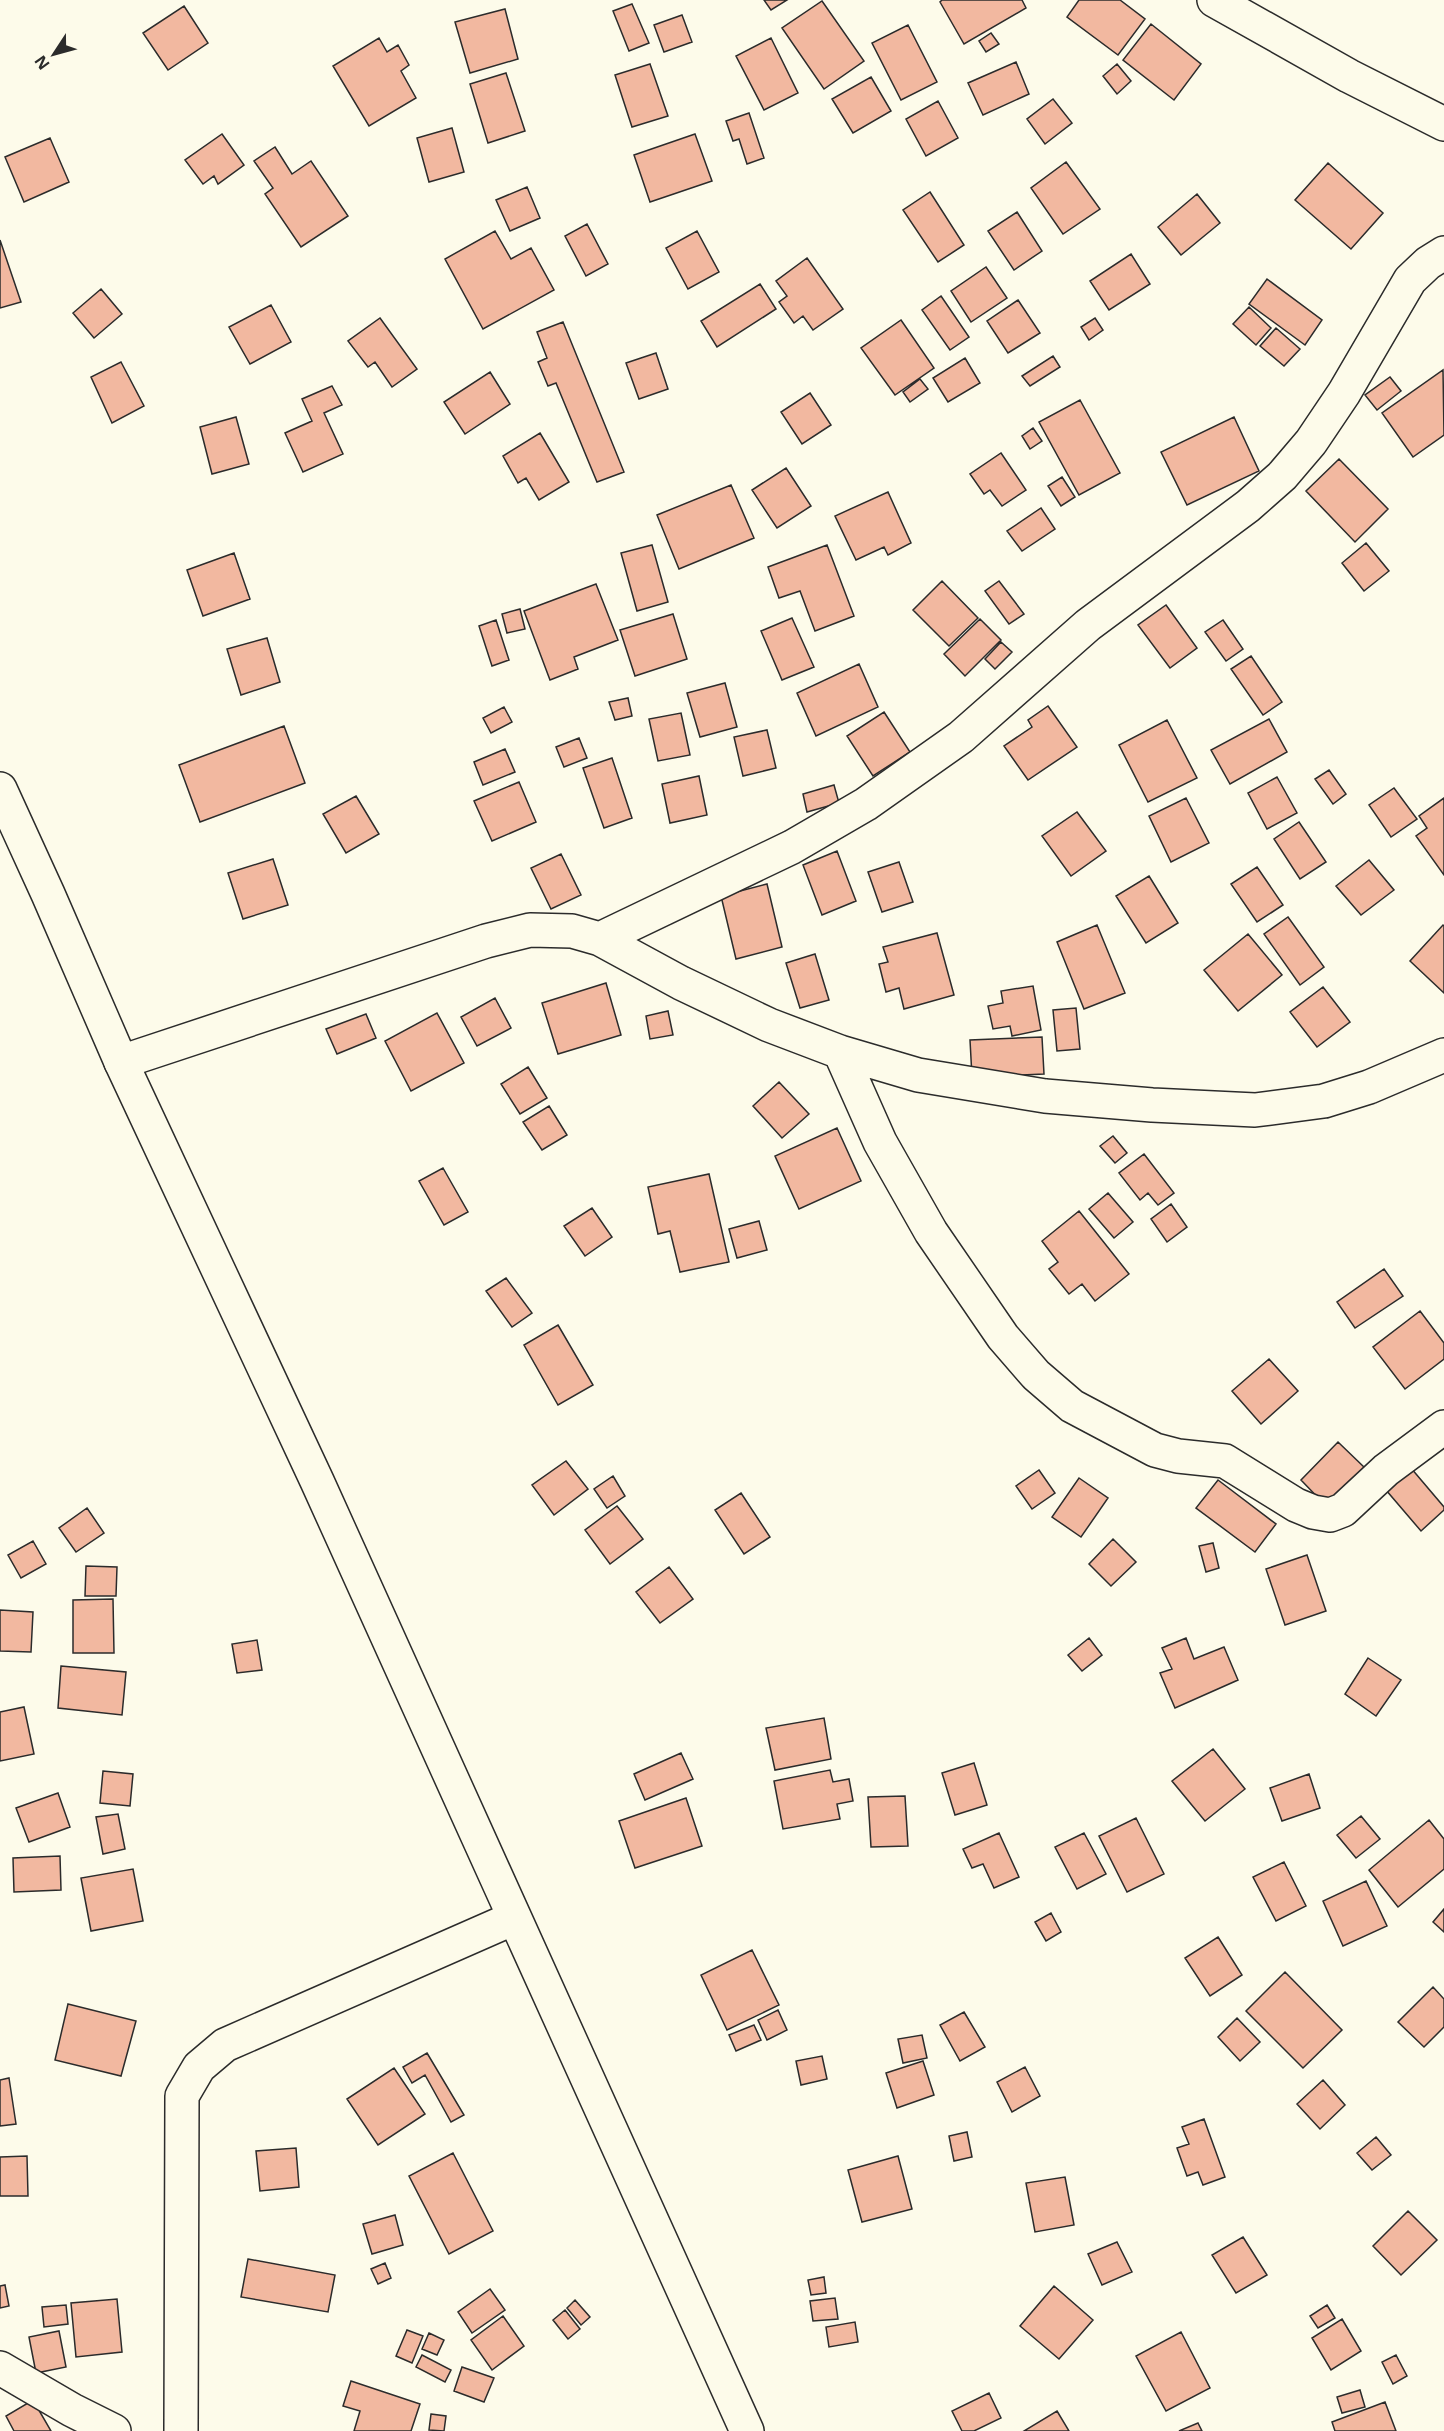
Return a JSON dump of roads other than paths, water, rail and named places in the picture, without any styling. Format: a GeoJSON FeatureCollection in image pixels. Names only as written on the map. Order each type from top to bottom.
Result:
{"type":"FeatureCollection","features":[{"type":"Feature","properties":{"kind":"street"},"geometry":{"type":"LineString","coordinates":[[1214,0],[1349,76],[1444,124]]}},
{"type":"Feature","properties":{"kind":"street"},"geometry":{"type":"LineString","coordinates":[[600,939],[792,847],[866,804],[961,737],[1088,625],[1248,506],[1282,476],[1311,442],[1344,393],[1410,280],[1428,263],[1444,253]]}},
{"type":"Feature","properties":{"kind":"street"},"geometry":{"type":"LineString","coordinates":[[0,789],[121,1062],[317,1481],[747,2431]]}},
{"type":"Feature","properties":{"kind":"street"},"geometry":{"type":"LineString","coordinates":[[121,1062],[486,941],[530,930],[572,932],[600,939],[681,983],[769,1025],[840,1052],[918,1075],[1044,1096],[1152,1105],[1255,1110],[1324,1101],[1358,1091],[1444,1055]]}},
{"type":"Feature","properties":{"kind":"street"},"geometry":{"type":"LineString","coordinates":[[840,1052],[880,1142],[931,1232],[1003,1336],[1035,1375],[1072,1406],[1155,1450],[1178,1456],[1225,1461],[1296,1505],[1313,1512],[1330,1515],[1343,1510],[1386,1470],[1444,1427]]}},
{"type":"Feature","properties":{"kind":"street"},"geometry":{"type":"LineString","coordinates":[[181,2431],[182,2096],[199,2067],[225,2045],[514,1918]]}},
{"type":"Feature","properties":{"kind":"street"},"geometry":{"type":"LineString","coordinates":[[0,2368],[72,2410],[114,2431]]}}]}
